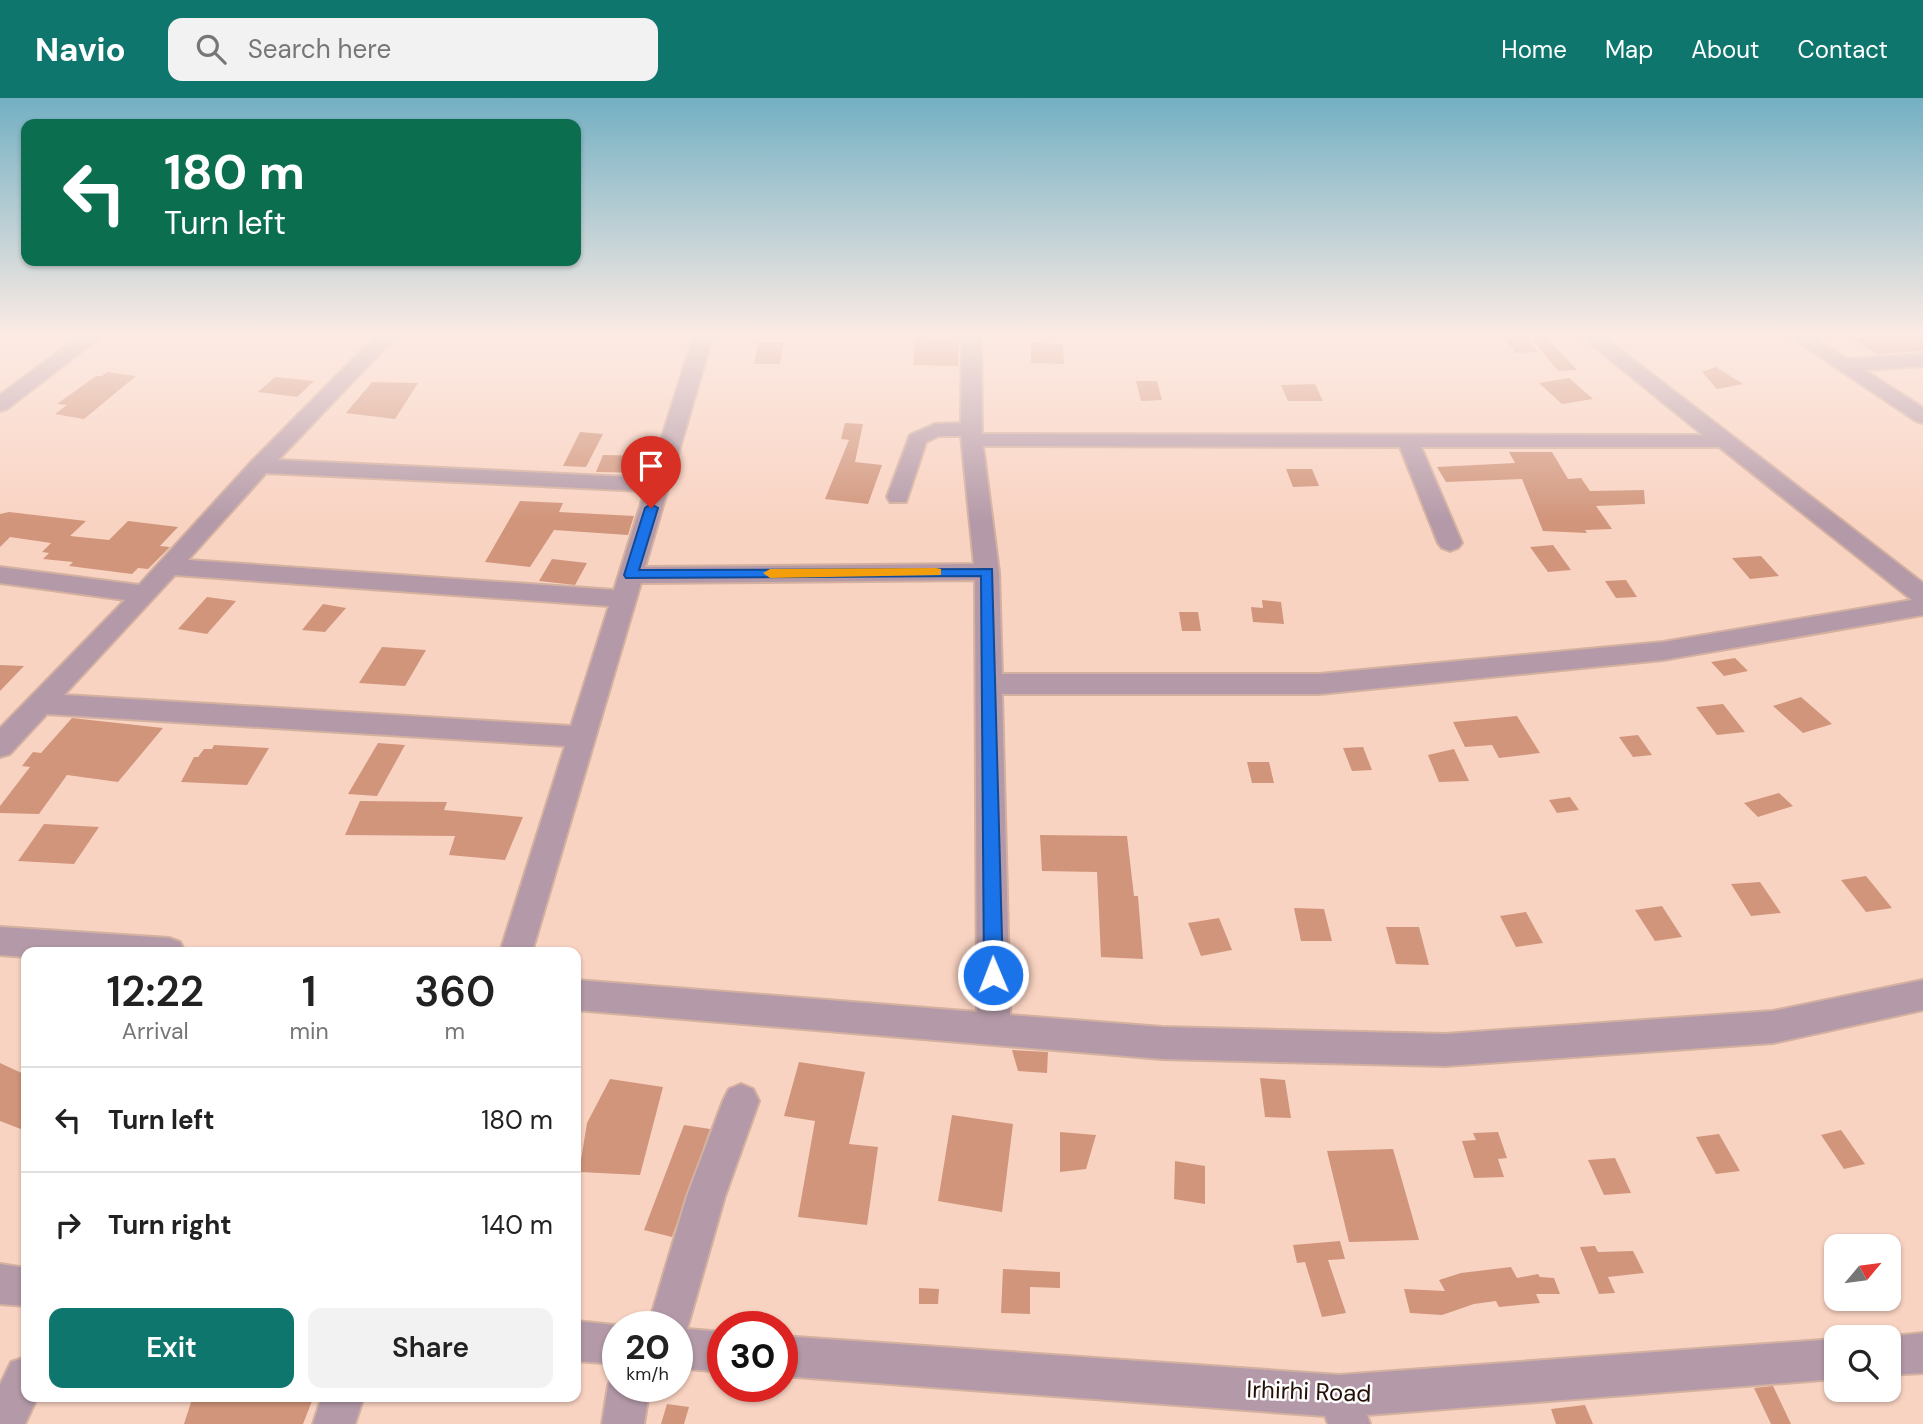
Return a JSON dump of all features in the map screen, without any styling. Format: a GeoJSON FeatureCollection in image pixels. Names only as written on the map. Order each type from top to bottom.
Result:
{"type":"FeatureCollection","features":[{"type":"Feature","properties":{"kind":"street"},"geometry":{"type":"LineString","coordinates":[[2,742],[42,704],[260,466],[328,397]]}},
{"type":"Feature","properties":{"kind":"street"},"geometry":{"type":"LineString","coordinates":[[518,947],[685,397]]}},
{"type":"Feature","properties":{"kind":"street"},"geometry":{"type":"LineString","coordinates":[[972,397],[972,434],[987,572],[994,1028]]}},
{"type":"Feature","properties":{"kind":"street"},"geometry":{"type":"LineString","coordinates":[[1667,397],[1923,596]]}},
{"type":"Feature","properties":{"kind":"street"},"geometry":{"type":"LineString","coordinates":[[1892,397],[1923,417]]}},
{"type":"Feature","properties":{"kind":"street"},"geometry":{"type":"LineString","coordinates":[[898,497],[917,439],[935,430],[972,434],[1408,441],[1722,441]]}},
{"type":"Feature","properties":{"kind":"street"},"geometry":{"type":"LineString","coordinates":[[1408,441],[1450,543]]}},
{"type":"Feature","properties":{"kind":"street"},"geometry":{"type":"LineString","coordinates":[[260,466],[658,485]]}},
{"type":"Feature","properties":{"kind":"street"},"geometry":{"type":"LineString","coordinates":[[169,567],[627,587],[987,572]]}},
{"type":"Feature","properties":{"kind":"street"},"geometry":{"type":"LineString","coordinates":[[0,575],[145,594]]}},
{"type":"Feature","properties":{"kind":"street"},"geometry":{"type":"LineString","coordinates":[[989,684],[1319,684],[1663,651],[1923,607]]}},
{"type":"Feature","properties":{"kind":"street"},"geometry":{"type":"LineString","coordinates":[[42,704],[582,737]]}},
{"type":"Feature","properties":{"kind":"street"},"geometry":{"type":"LineString","coordinates":[[0,941],[92,947]]}},
{"type":"Feature","properties":{"kind":"street"},"geometry":{"type":"LineString","coordinates":[[581,995],[1162,1043],[1444,1051],[1773,1027],[1923,995]]}},
{"type":"Feature","properties":{"kind":"street"},"geometry":{"type":"LineString","coordinates":[[672,1311],[706,1196],[741,1101]]}},
{"type":"Feature","properties":{"kind":"street"},"geometry":{"type":"LineString","coordinates":[[0,1284],[21,1286]]}},
{"type":"Feature","properties":{"kind":"street"},"geometry":{"type":"LineString","coordinates":[[581,1341],[602,1343]]}},
{"type":"Feature","properties":{"kind":"street"},"geometry":{"type":"LineString","coordinates":[[1901,1354],[1923,1353]]}},
{"type":"Feature","properties":{"kind":"street","name":"Irhirhi Road"},"geometry":{"type":"LineString","coordinates":[[798,1358],[1344,1410],[1824,1360]]}},
{"type":"Feature","properties":{"kind":"street"},"geometry":{"type":"LineString","coordinates":[[3,1424],[21,1387]]}},
{"type":"Feature","properties":{"kind":"street"},"geometry":{"type":"LineString","coordinates":[[334,1424],[341,1402]]}},
{"type":"Feature","properties":{"kind":"street"},"geometry":{"type":"LineString","coordinates":[[623,1424],[626,1402]]}},
{"type":"Feature","properties":{"kind":"building"},"geometry":{"type":"Polygon","coordinates":[[[67,397],[111,397],[84,419],[55,414],[67,405],[57,404],[67,397]]]}},
{"type":"Feature","properties":{"kind":"building"},"geometry":{"type":"Polygon","coordinates":[[[360,397],[409,397],[395,419],[346,413],[360,397]]]}},
{"type":"Feature","properties":{"kind":"building"},"geometry":{"type":"Polygon","coordinates":[[[1140,397],[1161,397],[1162,400],[1141,401],[1140,397]]]}},
{"type":"Feature","properties":{"kind":"building"},"geometry":{"type":"Polygon","coordinates":[[[1286,397],[1321,397],[1323,401],[1288,401],[1286,397]]]}},
{"type":"Feature","properties":{"kind":"building"},"geometry":{"type":"Polygon","coordinates":[[[1554,397],[1593,399],[1562,404],[1554,397]]]}},
{"type":"Feature","properties":{"kind":"building"},"geometry":{"type":"Polygon","coordinates":[[[845,423],[863,424],[855,462],[882,465],[868,504],[825,499],[849,440],[841,439],[845,423]]]}},
{"type":"Feature","properties":{"kind":"building"},"geometry":{"type":"Polygon","coordinates":[[[580,432],[603,434],[586,467],[563,466],[580,432]]]}},
{"type":"Feature","properties":{"kind":"building"},"geometry":{"type":"Polygon","coordinates":[[[1509,452],[1552,452],[1568,479],[1581,478],[1590,491],[1644,490],[1645,504],[1596,506],[1612,529],[1585,530],[1587,533],[1543,531],[1522,479],[1446,482],[1437,467],[1515,463],[1509,452]]]}},
{"type":"Feature","properties":{"kind":"building"},"geometry":{"type":"Polygon","coordinates":[[[603,455],[653,456],[648,473],[596,472],[603,455]]]}},
{"type":"Feature","properties":{"kind":"building"},"geometry":{"type":"Polygon","coordinates":[[[1286,469],[1312,469],[1319,486],[1293,487],[1286,469]]]}},
{"type":"Feature","properties":{"kind":"building"},"geometry":{"type":"Polygon","coordinates":[[[520,501],[563,503],[559,512],[634,516],[628,535],[554,530],[530,567],[485,562],[520,501]]]}},
{"type":"Feature","properties":{"kind":"building"},"geometry":{"type":"Polygon","coordinates":[[[9,512],[86,521],[70,536],[109,540],[128,521],[178,527],[160,546],[170,547],[148,569],[138,568],[132,574],[69,566],[73,562],[43,559],[49,553],[42,552],[51,543],[10,537],[0,547],[0,514],[9,512]]]}},
{"type":"Feature","properties":{"kind":"building"},"geometry":{"type":"Polygon","coordinates":[[[1553,545],[1571,570],[1548,572],[1530,547],[1553,545]]]}},
{"type":"Feature","properties":{"kind":"building"},"geometry":{"type":"Polygon","coordinates":[[[1761,556],[1779,576],[1750,579],[1732,558],[1761,556]]]}},
{"type":"Feature","properties":{"kind":"building"},"geometry":{"type":"Polygon","coordinates":[[[552,559],[587,563],[575,585],[539,581],[552,559]]]}},
{"type":"Feature","properties":{"kind":"building"},"geometry":{"type":"Polygon","coordinates":[[[1626,580],[1637,597],[1616,598],[1605,581],[1626,580]]]}},
{"type":"Feature","properties":{"kind":"building"},"geometry":{"type":"Polygon","coordinates":[[[207,597],[236,601],[207,634],[178,629],[207,597]]]}},
{"type":"Feature","properties":{"kind":"building"},"geometry":{"type":"Polygon","coordinates":[[[1262,600],[1281,602],[1284,624],[1253,622],[1251,607],[1263,608],[1262,600]]]}},
{"type":"Feature","properties":{"kind":"building"},"geometry":{"type":"Polygon","coordinates":[[[323,604],[346,608],[325,632],[302,630],[323,604]]]}},
{"type":"Feature","properties":{"kind":"building"},"geometry":{"type":"Polygon","coordinates":[[[1179,612],[1198,612],[1201,631],[1182,631],[1179,612]]]}},
{"type":"Feature","properties":{"kind":"building"},"geometry":{"type":"Polygon","coordinates":[[[382,647],[426,650],[405,686],[359,683],[382,647]]]}},
{"type":"Feature","properties":{"kind":"building"},"geometry":{"type":"Polygon","coordinates":[[[1735,658],[1748,671],[1724,676],[1711,662],[1735,658]]]}},
{"type":"Feature","properties":{"kind":"building"},"geometry":{"type":"Polygon","coordinates":[[[0,665],[24,666],[0,691],[0,665]]]}},
{"type":"Feature","properties":{"kind":"building"},"geometry":{"type":"Polygon","coordinates":[[[1801,697],[1832,724],[1803,733],[1773,706],[1801,697]]]}},
{"type":"Feature","properties":{"kind":"building"},"geometry":{"type":"Polygon","coordinates":[[[1723,704],[1745,732],[1717,735],[1696,707],[1723,704]]]}},
{"type":"Feature","properties":{"kind":"building"},"geometry":{"type":"Polygon","coordinates":[[[1517,716],[1540,753],[1499,758],[1492,745],[1465,747],[1453,722],[1517,716]]]}},
{"type":"Feature","properties":{"kind":"building"},"geometry":{"type":"Polygon","coordinates":[[[72,718],[163,728],[118,782],[67,775],[39,814],[0,813],[0,806],[30,767],[22,766],[33,752],[41,753],[72,718]]]}},
{"type":"Feature","properties":{"kind":"building"},"geometry":{"type":"Polygon","coordinates":[[[1638,735],[1652,755],[1633,757],[1619,737],[1638,735]]]}},
{"type":"Feature","properties":{"kind":"building"},"geometry":{"type":"Polygon","coordinates":[[[378,743],[405,745],[377,796],[348,794],[378,743]]]}},
{"type":"Feature","properties":{"kind":"building"},"geometry":{"type":"Polygon","coordinates":[[[214,745],[269,748],[247,785],[181,782],[194,757],[198,757],[204,749],[212,749],[214,745]]]}},
{"type":"Feature","properties":{"kind":"building"},"geometry":{"type":"Polygon","coordinates":[[[1363,747],[1372,770],[1352,771],[1343,748],[1363,747]]]}},
{"type":"Feature","properties":{"kind":"building"},"geometry":{"type":"Polygon","coordinates":[[[1454,749],[1469,781],[1439,782],[1428,755],[1454,749]]]}},
{"type":"Feature","properties":{"kind":"building"},"geometry":{"type":"Polygon","coordinates":[[[1247,762],[1269,762],[1274,783],[1252,783],[1247,762]]]}},
{"type":"Feature","properties":{"kind":"building"},"geometry":{"type":"Polygon","coordinates":[[[1779,793],[1793,806],[1758,817],[1744,803],[1779,793]]]}},
{"type":"Feature","properties":{"kind":"building"},"geometry":{"type":"Polygon","coordinates":[[[1570,797],[1579,810],[1557,813],[1549,800],[1570,797]]]}},
{"type":"Feature","properties":{"kind":"building"},"geometry":{"type":"Polygon","coordinates":[[[360,801],[447,802],[444,810],[523,817],[505,860],[449,855],[455,836],[345,835],[360,801]]]}},
{"type":"Feature","properties":{"kind":"building"},"geometry":{"type":"Polygon","coordinates":[[[44,824],[99,827],[74,864],[18,861],[44,824]]]}},
{"type":"Feature","properties":{"kind":"building"},"geometry":{"type":"Polygon","coordinates":[[[1040,835],[1127,836],[1134,896],[1138,896],[1143,959],[1101,957],[1097,872],[1042,871],[1040,835]]]}},
{"type":"Feature","properties":{"kind":"building"},"geometry":{"type":"Polygon","coordinates":[[[1866,876],[1892,908],[1866,912],[1841,880],[1866,876]]]}},
{"type":"Feature","properties":{"kind":"building"},"geometry":{"type":"Polygon","coordinates":[[[1760,882],[1781,913],[1751,916],[1731,884],[1760,882]]]}},
{"type":"Feature","properties":{"kind":"building"},"geometry":{"type":"Polygon","coordinates":[[[1662,906],[1682,937],[1655,941],[1635,910],[1662,906]]]}},
{"type":"Feature","properties":{"kind":"building"},"geometry":{"type":"Polygon","coordinates":[[[1294,908],[1324,909],[1332,941],[1301,941],[1294,908]]]}},
{"type":"Feature","properties":{"kind":"building"},"geometry":{"type":"Polygon","coordinates":[[[1526,912],[1543,943],[1516,947],[1500,916],[1526,912]]]}},
{"type":"Feature","properties":{"kind":"building"},"geometry":{"type":"Polygon","coordinates":[[[1219,918],[1232,950],[1201,956],[1188,923],[1219,918]]]}},
{"type":"Feature","properties":{"kind":"building"},"geometry":{"type":"Polygon","coordinates":[[[1386,927],[1419,927],[1429,965],[1396,964],[1386,927]]]}},
{"type":"Feature","properties":{"kind":"building"},"geometry":{"type":"Polygon","coordinates":[[[1012,1050],[1048,1052],[1047,1073],[1018,1071],[1012,1050]]]}},
{"type":"Feature","properties":{"kind":"building"},"geometry":{"type":"Polygon","coordinates":[[[799,1062],[865,1072],[849,1144],[878,1147],[867,1225],[798,1217],[815,1121],[784,1116],[799,1062]]]}},
{"type":"Feature","properties":{"kind":"building"},"geometry":{"type":"Polygon","coordinates":[[[0,1063],[21,1073],[21,1129],[0,1121],[0,1063]]]}},
{"type":"Feature","properties":{"kind":"building"},"geometry":{"type":"Polygon","coordinates":[[[1260,1078],[1285,1080],[1291,1118],[1265,1117],[1260,1078]]]}},
{"type":"Feature","properties":{"kind":"building"},"geometry":{"type":"Polygon","coordinates":[[[610,1079],[663,1087],[640,1175],[581,1172],[587,1123],[610,1079]]]}},
{"type":"Feature","properties":{"kind":"building"},"geometry":{"type":"Polygon","coordinates":[[[952,1115],[1013,1124],[1002,1212],[938,1201],[952,1115]]]}},
{"type":"Feature","properties":{"kind":"building"},"geometry":{"type":"Polygon","coordinates":[[[684,1125],[710,1129],[672,1237],[644,1230],[684,1125]]]}},
{"type":"Feature","properties":{"kind":"building"},"geometry":{"type":"Polygon","coordinates":[[[1841,1130],[1865,1164],[1844,1169],[1821,1135],[1841,1130]]]}},
{"type":"Feature","properties":{"kind":"building"},"geometry":{"type":"Polygon","coordinates":[[[1060,1132],[1096,1135],[1086,1169],[1060,1172],[1060,1132]]]}},
{"type":"Feature","properties":{"kind":"building"},"geometry":{"type":"Polygon","coordinates":[[[1498,1132],[1507,1158],[1498,1159],[1504,1177],[1474,1178],[1462,1141],[1476,1140],[1473,1133],[1498,1132]]]}},
{"type":"Feature","properties":{"kind":"building"},"geometry":{"type":"Polygon","coordinates":[[[1719,1134],[1740,1171],[1716,1174],[1696,1137],[1719,1134]]]}},
{"type":"Feature","properties":{"kind":"building"},"geometry":{"type":"Polygon","coordinates":[[[1393,1149],[1419,1240],[1349,1242],[1327,1151],[1393,1149]]]}},
{"type":"Feature","properties":{"kind":"building"},"geometry":{"type":"Polygon","coordinates":[[[1615,1158],[1631,1193],[1604,1195],[1588,1160],[1615,1158]]]}},
{"type":"Feature","properties":{"kind":"building"},"geometry":{"type":"Polygon","coordinates":[[[1175,1161],[1205,1166],[1205,1204],[1174,1199],[1175,1161]]]}},
{"type":"Feature","properties":{"kind":"building"},"geometry":{"type":"Polygon","coordinates":[[[1340,1241],[1345,1259],[1328,1260],[1346,1313],[1322,1317],[1305,1262],[1297,1263],[1293,1245],[1340,1241]]]}},
{"type":"Feature","properties":{"kind":"building"},"geometry":{"type":"Polygon","coordinates":[[[1595,1246],[1598,1252],[1633,1251],[1644,1273],[1608,1277],[1615,1293],[1599,1294],[1580,1247],[1595,1246]]]}},
{"type":"Feature","properties":{"kind":"building"},"geometry":{"type":"Polygon","coordinates":[[[1511,1267],[1517,1278],[1538,1274],[1540,1277],[1554,1278],[1560,1294],[1536,1294],[1540,1303],[1499,1307],[1496,1301],[1474,1304],[1442,1315],[1410,1313],[1404,1289],[1445,1291],[1439,1280],[1461,1273],[1511,1267]]]}},
{"type":"Feature","properties":{"kind":"building"},"geometry":{"type":"Polygon","coordinates":[[[1003,1269],[1060,1272],[1060,1288],[1030,1287],[1030,1314],[1001,1313],[1003,1269]]]}},
{"type":"Feature","properties":{"kind":"building"},"geometry":{"type":"Polygon","coordinates":[[[919,1288],[939,1289],[938,1304],[919,1304],[919,1288]]]}},
{"type":"Feature","properties":{"kind":"building"},"geometry":{"type":"Polygon","coordinates":[[[1773,1386],[1791,1424],[1771,1424],[1754,1388],[1773,1386]]]}},
{"type":"Feature","properties":{"kind":"building"},"geometry":{"type":"Polygon","coordinates":[[[191,1402],[312,1402],[303,1424],[184,1424],[191,1402]]]}},
{"type":"Feature","properties":{"kind":"building"},"geometry":{"type":"Polygon","coordinates":[[[667,1404],[689,1407],[684,1424],[661,1424],[667,1404]]]}},
{"type":"Feature","properties":{"kind":"building"},"geometry":{"type":"Polygon","coordinates":[[[1585,1405],[1593,1424],[1556,1424],[1551,1409],[1585,1405]]]}},
{"type":"Feature","properties":{"kind":"slow traffic"},"geometry":{"type":"LineString","coordinates":[[770,573],[936,572]]}},
{"type":"Feature","properties":{"kind":"route"},"geometry":{"type":"LineString","coordinates":[[651,508],[631,575],[987,572],[993,975]]}}]}
